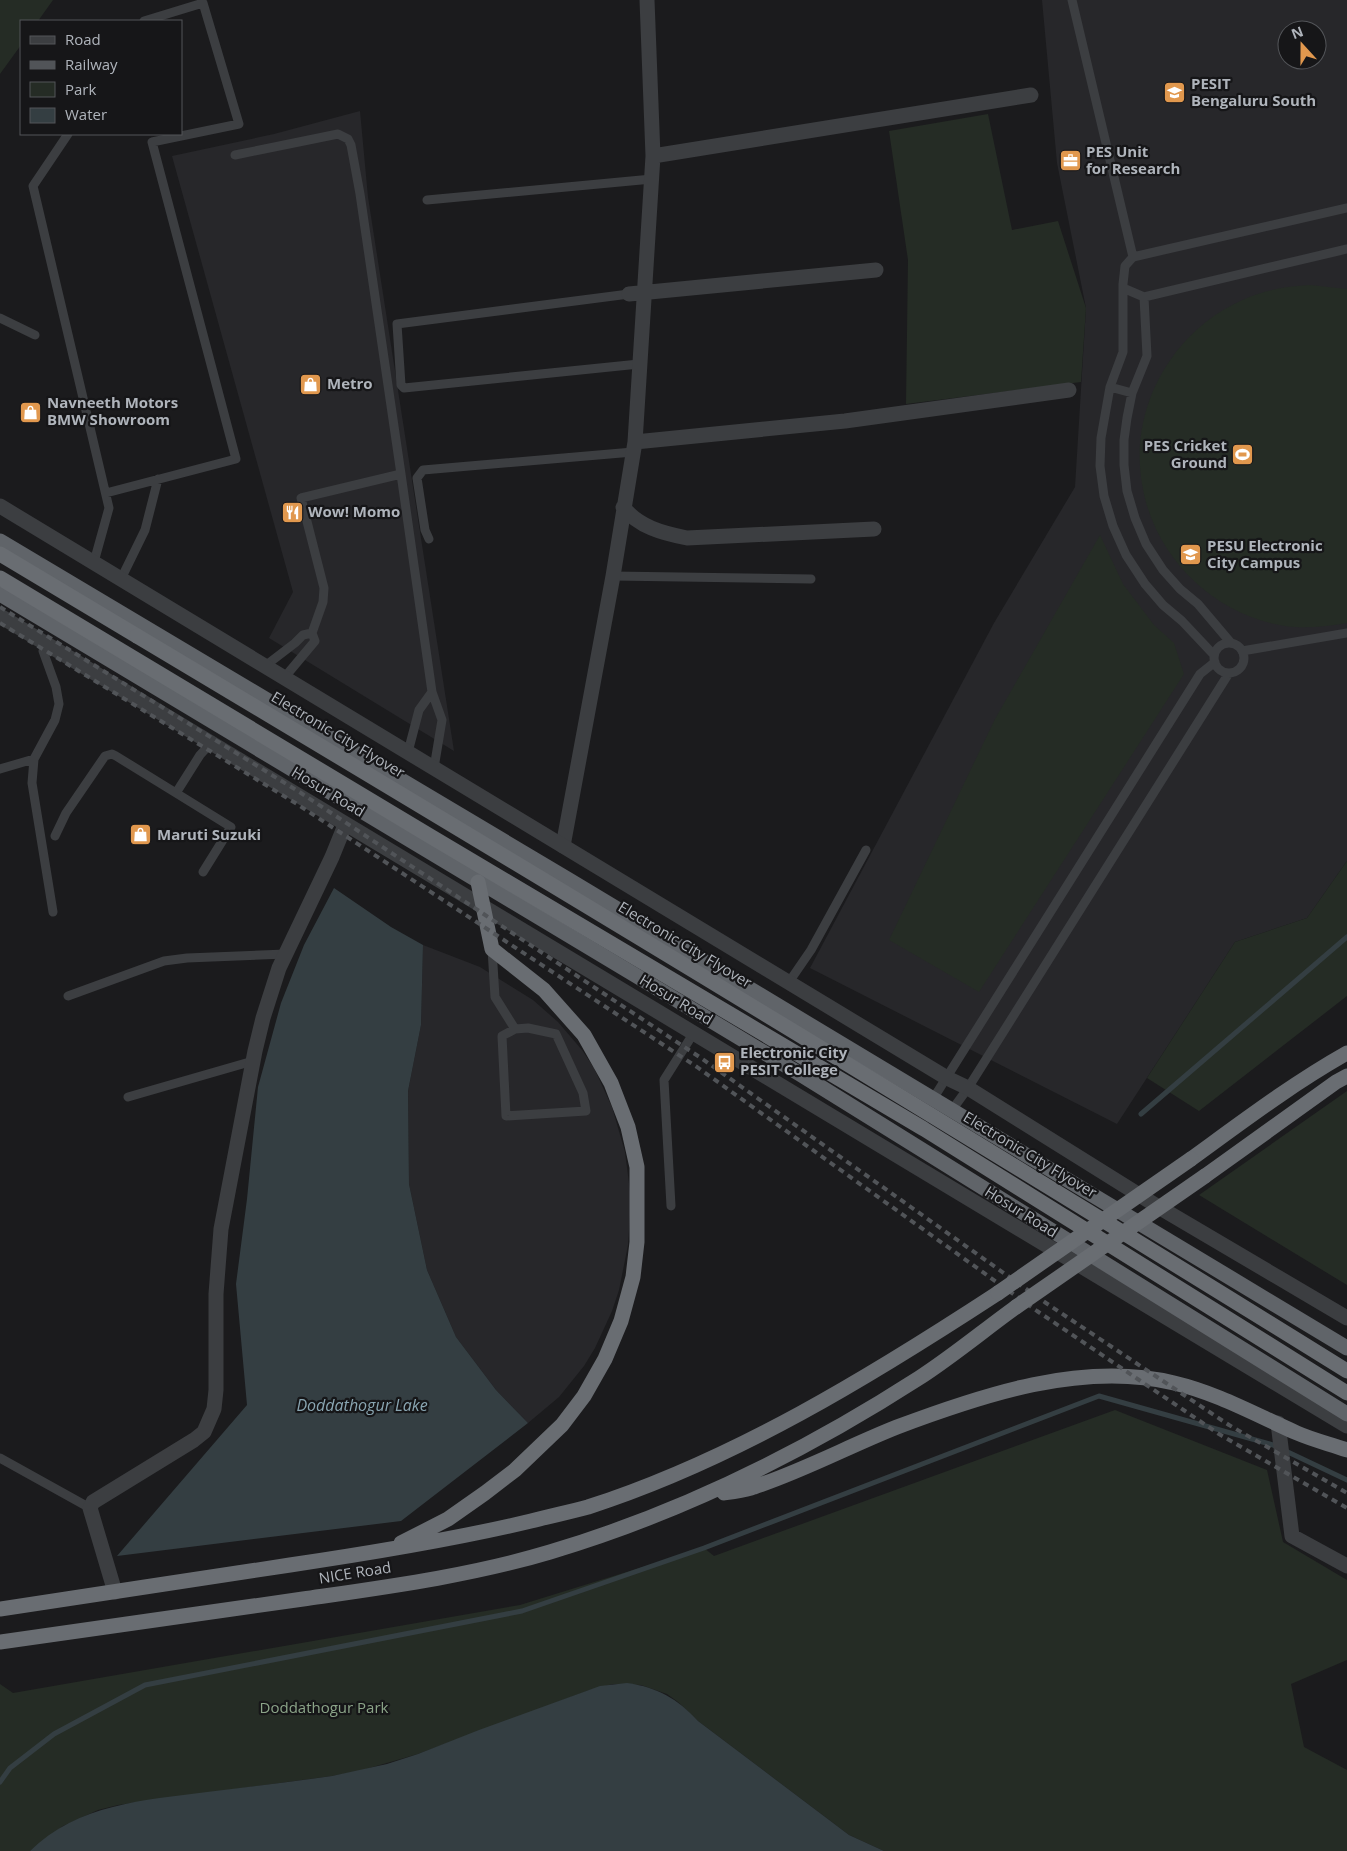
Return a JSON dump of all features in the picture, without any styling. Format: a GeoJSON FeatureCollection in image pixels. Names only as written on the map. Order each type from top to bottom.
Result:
{"type":"FeatureCollection","features":[{"type":"Feature","properties":{"kind":"highway"},"geometry":{"type":"LineString","coordinates":[[0,541],[1347,1348]]}},
{"type":"Feature","properties":{"kind":"highway","name":"Electronic City Flyover"},"geometry":{"type":"LineString","coordinates":[[0,554],[511,859],[1347,1371]]}},
{"type":"Feature","properties":{"kind":"highway"},"geometry":{"type":"LineString","coordinates":[[0,578],[924,1129],[1347,1394]]}},
{"type":"Feature","properties":{"kind":"highway","name":"Hosur Road"},"geometry":{"type":"LineString","coordinates":[[0,594],[800,1074],[1347,1414]]}},
{"type":"Feature","properties":{"kind":"highway"},"geometry":{"type":"LineString","coordinates":[[386,1551],[448,1519],[485,1493],[515,1470],[562,1425],[584,1396],[605,1359],[621,1321],[633,1277],[637,1242],[636,1167],[628,1127],[611,1083],[584,1035],[544,990],[492,949],[478,882]]}},
{"type":"Feature","properties":{"kind":"highway","name":"NICE Road"},"geometry":{"type":"LineString","coordinates":[[0,1609],[386,1551],[486,1532],[587,1507],[692,1466],[837,1394],[907,1353],[998,1293],[1268,1103],[1347,1053]]}},
{"type":"Feature","properties":{"kind":"highway"},"geometry":{"type":"LineString","coordinates":[[705,1496],[768,1467],[921,1377],[1016,1306],[1347,1076]]}},
{"type":"Feature","properties":{"kind":"highway"},"geometry":{"type":"LineString","coordinates":[[705,1496],[752,1488],[896,1428],[1007,1389],[1064,1380],[1101,1377],[1141,1377],[1174,1383],[1231,1402],[1297,1433],[1347,1450]]}},
{"type":"Feature","properties":{"kind":"highway","name":"NICE Road"},"geometry":{"type":"LineString","coordinates":[[0,1642],[376,1588],[490,1568],[598,1538],[705,1496]]}},
{"type":"Feature","properties":{"kind":"street"},"geometry":{"type":"LineString","coordinates":[[563,846],[613,576],[634,447],[639,364],[637,293],[652,179],[653,156],[647,0]]}},
{"type":"Feature","properties":{"kind":"street"},"geometry":{"type":"LineString","coordinates":[[653,156],[1032,95]]}},
{"type":"Feature","properties":{"kind":"street"},"geometry":{"type":"LineString","coordinates":[[637,293],[876,270]]}},
{"type":"Feature","properties":{"kind":"street"},"geometry":{"type":"LineString","coordinates":[[634,447],[845,421],[1070,390]]}},
{"type":"Feature","properties":{"kind":"street"},"geometry":{"type":"LineString","coordinates":[[0,506],[947,1078],[968,1088],[1157,1206],[1347,1318]]}},
{"type":"Feature","properties":{"kind":"street"},"geometry":{"type":"LineString","coordinates":[[623,507],[640,523],[666,534],[687,538],[874,529]]}},
{"type":"Feature","properties":{"kind":"street","name":"Hosur Road"},"geometry":{"type":"LineString","coordinates":[[0,616],[1347,1426]]}},
{"type":"Feature","properties":{"kind":"street"},"geometry":{"type":"LineString","coordinates":[[115,1592],[90,1508],[93,1502],[194,1440],[204,1432],[210,1420],[214,1409],[216,1390],[216,1294],[221,1229],[263,1018],[279,968],[346,825]]}},
{"type":"Feature","properties":{"kind":"street"},"geometry":{"type":"LineString","coordinates":[[1278,1423],[1292,1536],[1347,1566]]}},
{"type":"Feature","properties":{"kind":"lane"},"geometry":{"type":"LineString","coordinates":[[1072,0],[1133,257]]}},
{"type":"Feature","properties":{"kind":"lane"},"geometry":{"type":"LineString","coordinates":[[106,493],[236,459],[152,142],[238,124],[203,2],[147,20]]}},
{"type":"Feature","properties":{"kind":"lane"},"geometry":{"type":"LineString","coordinates":[[235,155],[338,134],[348,140],[351,145],[362,203],[432,692],[442,720],[434,768]]}},
{"type":"Feature","properties":{"kind":"lane"},"geometry":{"type":"LineString","coordinates":[[67,135],[33,186],[109,508],[94,562]]}},
{"type":"Feature","properties":{"kind":"lane"},"geometry":{"type":"LineString","coordinates":[[427,200],[652,179]]}},
{"type":"Feature","properties":{"kind":"lane"},"geometry":{"type":"LineString","coordinates":[[1229,673],[1220,670],[1214,659],[1182,621],[1163,605],[1145,584],[1126,555],[1113,526],[1104,496],[1100,466],[1101,438],[1110,388],[1123,352],[1125,266],[1133,257],[1347,208]]}},
{"type":"Feature","properties":{"kind":"lane"},"geometry":{"type":"LineString","coordinates":[[1123,288],[1144,296],[1347,249]]}},
{"type":"Feature","properties":{"kind":"lane"},"geometry":{"type":"LineString","coordinates":[[637,293],[397,324],[402,385],[404,388],[639,364]]}},
{"type":"Feature","properties":{"kind":"lane"},"geometry":{"type":"LineString","coordinates":[[1144,296],[1147,356],[1132,393],[1124,440],[1126,491],[1146,544],[1163,570],[1180,589],[1198,604],[1231,644]]}},
{"type":"Feature","properties":{"kind":"lane"},"geometry":{"type":"LineString","coordinates":[[0,318],[35,335]]}},
{"type":"Feature","properties":{"kind":"lane"},"geometry":{"type":"LineString","coordinates":[[1110,388],[1132,393]]}},
{"type":"Feature","properties":{"kind":"lane"},"geometry":{"type":"LineString","coordinates":[[429,539],[425,530],[418,478],[423,470],[634,447]]}},
{"type":"Feature","properties":{"kind":"lane"},"geometry":{"type":"LineString","coordinates":[[284,678],[315,641],[312,633],[323,602],[324,588],[301,498],[401,474]]}},
{"type":"Feature","properties":{"kind":"lane"},"geometry":{"type":"LineString","coordinates":[[121,578],[145,530],[158,479]]}},
{"type":"Feature","properties":{"kind":"lane"},"geometry":{"type":"LineString","coordinates":[[613,576],[811,579]]}},
{"type":"Feature","properties":{"kind":"lane"},"geometry":{"type":"LineString","coordinates":[[265,666],[303,635],[312,633]]}},
{"type":"Feature","properties":{"kind":"lane"},"geometry":{"type":"LineString","coordinates":[[1242,651],[1347,633]]}},
{"type":"Feature","properties":{"kind":"lane"},"geometry":{"type":"LineString","coordinates":[[46,644],[43,651],[56,687],[59,704],[54,720],[34,759],[32,783],[53,912]]}},
{"type":"Feature","properties":{"kind":"lane"},"geometry":{"type":"LineString","coordinates":[[933,1099],[1200,674],[1214,659],[1221,645],[1231,644],[1239,647],[1242,651],[1243,661],[1241,665],[1238,669],[1229,673],[968,1088],[952,1110]]}},
{"type":"Feature","properties":{"kind":"lane"},"geometry":{"type":"LineString","coordinates":[[408,752],[419,710],[432,692]]}},
{"type":"Feature","properties":{"kind":"lane"},"geometry":{"type":"LineString","coordinates":[[176,793],[200,755],[211,744]]}},
{"type":"Feature","properties":{"kind":"lane"},"geometry":{"type":"LineString","coordinates":[[55,836],[66,813],[105,756],[112,754],[231,827],[203,872]]}},
{"type":"Feature","properties":{"kind":"lane"},"geometry":{"type":"LineString","coordinates":[[0,769],[34,759]]}},
{"type":"Feature","properties":{"kind":"lane"},"geometry":{"type":"LineString","coordinates":[[788,982],[810,950],[866,850]]}},
{"type":"Feature","properties":{"kind":"lane"},"geometry":{"type":"LineString","coordinates":[[492,949],[495,997],[515,1029]]}},
{"type":"Feature","properties":{"kind":"lane"},"geometry":{"type":"LineString","coordinates":[[68,996],[164,961],[186,958],[286,954]]}},
{"type":"Feature","properties":{"kind":"lane"},"geometry":{"type":"LineString","coordinates":[[528,1028],[556,1034],[583,1092],[586,1111],[506,1116],[502,1036],[515,1029],[528,1028]]}},
{"type":"Feature","properties":{"kind":"lane"},"geometry":{"type":"LineString","coordinates":[[671,1206],[664,1080],[693,1034]]}},
{"type":"Feature","properties":{"kind":"lane"},"geometry":{"type":"LineString","coordinates":[[128,1097],[253,1062]]}},
{"type":"Feature","properties":{"kind":"lane"},"geometry":{"type":"LineString","coordinates":[[0,1458],[90,1508]]}},
{"type":"Feature","properties":{"kind":"shaded area","name":"PESU Electronic City Campus"},"geometry":{"type":"Polygon","coordinates":[[[1042,0],[1347,0],[1347,861],[1307,918],[1235,942],[1117,1124],[810,968],[994,623],[1075,487],[1086,308],[1057,163],[1042,0]]]}},
{"type":"Feature","properties":{"kind":"shaded area"},"geometry":{"type":"Polygon","coordinates":[[[360,111],[368,197],[454,751],[269,638],[293,592],[172,156],[274,134],[360,111]]]}},
{"type":"Feature","properties":{"kind":"shaded area"},"geometry":{"type":"Polygon","coordinates":[[[423,945],[480,967],[533,1000],[558,1022],[582,1050],[594,1068],[612,1107],[625,1152],[631,1199],[628,1245],[619,1290],[612,1311],[595,1348],[584,1366],[559,1397],[528,1423],[496,1390],[456,1337],[427,1270],[409,1184],[408,1091],[421,1025],[423,945]]]}},
{"type":"Feature","properties":{"kind":"green space"},"geometry":{"type":"Polygon","coordinates":[[[0,0],[53,0],[39,20],[20,20],[20,46],[0,74],[0,0]]]}},
{"type":"Feature","properties":{"kind":"green space"},"geometry":{"type":"Polygon","coordinates":[[[988,114],[1012,230],[1058,221],[1086,308],[1081,382],[906,404],[908,260],[889,131],[988,114]]]}},
{"type":"Feature","properties":{"kind":"green space","name":"PES Cricket Ground"},"geometry":{"type":"Polygon","coordinates":[[[1310,285],[1347,289],[1347,623],[1294,627],[1266,622],[1240,612],[1216,598],[1194,581],[1175,560],[1160,537],[1149,511],[1142,484],[1140,453],[1143,423],[1152,395],[1165,368],[1183,344],[1205,323],[1230,306],[1271,290],[1310,285]]]}},
{"type":"Feature","properties":{"kind":"green space"},"geometry":{"type":"Polygon","coordinates":[[[1100,535],[1123,584],[1154,625],[1174,643],[1184,674],[979,992],[889,940],[995,719],[1100,535]]]}},
{"type":"Feature","properties":{"kind":"green space"},"geometry":{"type":"Polygon","coordinates":[[[1347,861],[1347,996],[1199,1111],[1147,1078],[1235,942],[1307,918],[1347,861]]]}},
{"type":"Feature","properties":{"kind":"green space"},"geometry":{"type":"Polygon","coordinates":[[[1347,1091],[1347,1285],[1199,1195],[1347,1091]]]}},
{"type":"Feature","properties":{"kind":"green space","name":"Doddathogur Park"},"geometry":{"type":"Polygon","coordinates":[[[1115,1410],[1267,1470],[1283,1542],[1347,1580],[1347,1660],[1291,1684],[1304,1747],[1347,1770],[1347,1851],[884,1851],[849,1835],[698,1721],[667,1694],[641,1685],[613,1684],[587,1691],[418,1754],[359,1771],[118,1805],[98,1810],[63,1826],[30,1851],[0,1851],[0,1684],[13,1693],[520,1605],[704,1548],[714,1556],[1115,1410]]]}},
{"type":"Feature","properties":{"kind":"water","name":"Doddathogur Lake"},"geometry":{"type":"Polygon","coordinates":[[[334,888],[391,927],[423,945],[421,1025],[408,1091],[409,1184],[427,1270],[456,1337],[496,1390],[528,1423],[401,1521],[117,1556],[247,1405],[236,1284],[258,1087],[281,1003],[304,945],[334,888]]]}},
{"type":"Feature","properties":{"kind":"water"},"geometry":{"type":"Polygon","coordinates":[[[627,1683],[657,1691],[675,1700],[698,1721],[849,1835],[884,1851],[30,1851],[49,1835],[69,1823],[113,1807],[160,1798],[332,1776],[387,1764],[600,1686],[627,1683]]]}},
{"type":"Feature","properties":{"kind":"waterway"},"geometry":{"type":"LineString","coordinates":[[1141,1114],[1347,937]]}},
{"type":"Feature","properties":{"kind":"waterway"},"geometry":{"type":"LineString","coordinates":[[0,1782],[10,1768],[54,1734],[145,1685],[522,1611],[704,1548],[1099,1396],[1273,1445],[1347,1480]]}},
{"type":"Feature","properties":{"kind":"railway"},"geometry":{"type":"LineString","coordinates":[[0,607],[301,793],[701,1058],[1046,1303],[1229,1425],[1347,1493]]}},
{"type":"Feature","properties":{"kind":"railway"},"geometry":{"type":"LineString","coordinates":[[0,623],[297,804],[697,1067],[1037,1311],[1219,1434],[1347,1508]]}},
{"type":"Feature","properties":{"kind":"place","name":"PESIT Bengaluru South"},"geometry":{"type":"Point","coordinates":[1175,93]}},
{"type":"Feature","properties":{"kind":"place","name":"PES Unit for Research"},"geometry":{"type":"Point","coordinates":[1070,161]}},
{"type":"Feature","properties":{"kind":"place","name":"Metro"},"geometry":{"type":"Point","coordinates":[311,384]}},
{"type":"Feature","properties":{"kind":"place","name":"Navneeth Motors BMW Showroom"},"geometry":{"type":"Point","coordinates":[31,412]}},
{"type":"Feature","properties":{"kind":"place","name":"PES Cricket Ground"},"geometry":{"type":"Point","coordinates":[1243,455]}},
{"type":"Feature","properties":{"kind":"place","name":"Wow! Momo"},"geometry":{"type":"Point","coordinates":[292,512]}},
{"type":"Feature","properties":{"kind":"place","name":"PESU Electronic City Campus"},"geometry":{"type":"Point","coordinates":[1191,555]}},
{"type":"Feature","properties":{"kind":"place","name":"Maruti Suzuki"},"geometry":{"type":"Point","coordinates":[141,835]}},
{"type":"Feature","properties":{"kind":"place","name":"Electronic City PESIT College"},"geometry":{"type":"Point","coordinates":[724,1062]}}]}
